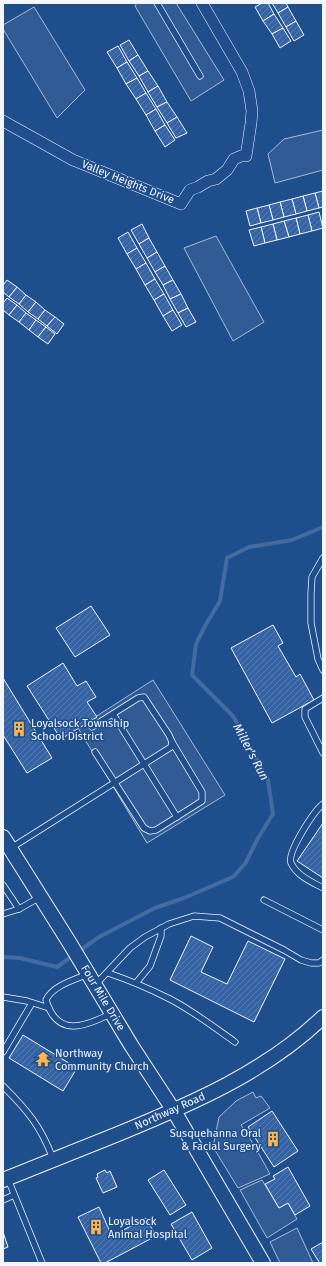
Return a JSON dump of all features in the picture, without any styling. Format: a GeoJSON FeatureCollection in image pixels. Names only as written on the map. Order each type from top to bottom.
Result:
{"type":"FeatureCollection","features":[{"type":"Feature","properties":{"kind":"street","name":"Valley Heights Drive"},"geometry":{"type":"LineString","coordinates":[[3,121],[73,160],[181,204],[190,190],[208,181],[216,179],[227,170],[234,159],[241,156],[246,156],[251,123],[252,111],[249,91],[242,72],[202,3]]}},
{"type":"Feature","properties":{"kind":"street","name":"Four Mile Drive"},"geometry":{"type":"LineString","coordinates":[[7,843],[174,1111],[263,1263]]}},
{"type":"Feature","properties":{"kind":"street","name":"Northway Road"},"geometry":{"type":"LineString","coordinates":[[5,1179],[174,1111],[219,1089],[285,1049],[312,1028],[323,1017]]}},
{"type":"Feature","properties":{"kind":"lane"},"geometry":{"type":"LineString","coordinates":[[157,3],[200,76]]}},
{"type":"Feature","properties":{"kind":"lane"},"geometry":{"type":"LineString","coordinates":[[323,558],[312,577],[311,623],[318,659],[323,670]]}},
{"type":"Feature","properties":{"kind":"lane"},"geometry":{"type":"LineString","coordinates":[[92,727],[138,698],[144,697],[169,735],[202,792],[202,801],[156,830],[150,831],[144,828],[95,752]]}},
{"type":"Feature","properties":{"kind":"lane"},"geometry":{"type":"LineString","coordinates":[[323,698],[305,709],[305,717],[323,753]]}},
{"type":"Feature","properties":{"kind":"lane"},"geometry":{"type":"LineString","coordinates":[[113,714],[177,817]]}},
{"type":"Feature","properties":{"kind":"lane"},"geometry":{"type":"LineString","coordinates":[[7,843],[114,783],[171,748],[172,742]]}},
{"type":"Feature","properties":{"kind":"lane"},"geometry":{"type":"LineString","coordinates":[[323,804],[318,808],[304,828],[292,853],[290,861],[294,868],[304,877],[323,888]]}},
{"type":"Feature","properties":{"kind":"lane"},"geometry":{"type":"LineString","coordinates":[[3,885],[19,909]]}},
{"type":"Feature","properties":{"kind":"lane"},"geometry":{"type":"LineString","coordinates":[[3,914],[19,909],[40,897]]}},
{"type":"Feature","properties":{"kind":"lane"},"geometry":{"type":"LineString","coordinates":[[264,900],[323,930]]}},
{"type":"Feature","properties":{"kind":"lane"},"geometry":{"type":"LineString","coordinates":[[108,973],[130,948],[145,937],[169,924],[194,916],[220,918],[301,960],[311,963],[319,963],[323,960]]}},
{"type":"Feature","properties":{"kind":"lane"},"geometry":{"type":"LineString","coordinates":[[136,983],[150,966],[156,953],[161,936],[161,928]]}},
{"type":"Feature","properties":{"kind":"lane"},"geometry":{"type":"LineString","coordinates":[[112,1013],[80,1026],[70,1027],[60,1022],[53,1016],[46,1000],[48,994],[56,988],[88,974],[108,973],[136,983],[171,999],[196,1014],[235,1042]]}},
{"type":"Feature","properties":{"kind":"lane"},"geometry":{"type":"LineString","coordinates":[[3,997],[49,1008]]}},
{"type":"Feature","properties":{"kind":"lane"},"geometry":{"type":"LineString","coordinates":[[3,1052],[32,1003]]}},
{"type":"Feature","properties":{"kind":"lane"},"geometry":{"type":"LineString","coordinates":[[3,1086],[27,1111],[48,1143],[54,1160]]}},
{"type":"Feature","properties":{"kind":"lane"},"geometry":{"type":"LineString","coordinates":[[5,1179],[14,1195],[42,1263]]}},
{"type":"Feature","properties":{"kind":"lane"},"geometry":{"type":"LineString","coordinates":[[3,1200],[14,1195]]}},
{"type":"Feature","properties":{"kind":"shaded area"},"geometry":{"type":"Polygon","coordinates":[[[137,3],[176,3],[224,80],[191,101],[135,6],[137,3]]]}},
{"type":"Feature","properties":{"kind":"shaded area"},"geometry":{"type":"Polygon","coordinates":[[[34,7],[85,90],[57,118],[3,29],[3,25],[34,7]]]}},
{"type":"Feature","properties":{"kind":"shaded area"},"geometry":{"type":"Polygon","coordinates":[[[323,130],[323,170],[275,183],[268,154],[284,139],[323,130]]]}},
{"type":"Feature","properties":{"kind":"shaded area"},"geometry":{"type":"Polygon","coordinates":[[[216,236],[264,322],[233,341],[184,248],[216,236]]]}},
{"type":"Feature","properties":{"kind":"shaded area"},"geometry":{"type":"Polygon","coordinates":[[[153,680],[225,795],[147,843],[78,728],[153,680]]]}},
{"type":"Feature","properties":{"kind":"shaded area"},"geometry":{"type":"Polygon","coordinates":[[[253,1092],[256,1098],[261,1096],[270,1108],[241,1125],[270,1174],[238,1188],[213,1147],[219,1117],[236,1101],[253,1092]]]}},
{"type":"Feature","properties":{"kind":"shaded area"},"geometry":{"type":"Polygon","coordinates":[[[262,1180],[279,1208],[288,1203],[297,1219],[267,1238],[240,1190],[262,1180]]]}},
{"type":"Feature","properties":{"kind":"shaded area"},"geometry":{"type":"Polygon","coordinates":[[[297,1228],[313,1263],[280,1263],[270,1242],[297,1228]]]}},
{"type":"Feature","properties":{"kind":"building"},"geometry":{"type":"Polygon","coordinates":[[[262,3],[268,3],[274,14],[263,21],[255,7],[262,3]]]}},
{"type":"Feature","properties":{"kind":"building"},"geometry":{"type":"Polygon","coordinates":[[[272,3],[286,3],[288,7],[278,13],[272,3]]]}},
{"type":"Feature","properties":{"kind":"building"},"geometry":{"type":"Polygon","coordinates":[[[288,7],[296,21],[286,27],[278,13],[288,7]]]}},
{"type":"Feature","properties":{"kind":"building"},"geometry":{"type":"Polygon","coordinates":[[[274,14],[283,28],[272,34],[263,21],[274,14]]]}},
{"type":"Feature","properties":{"kind":"building"},"geometry":{"type":"Polygon","coordinates":[[[296,21],[304,35],[294,41],[286,27],[296,21]]]}},
{"type":"Feature","properties":{"kind":"building"},"geometry":{"type":"Polygon","coordinates":[[[283,28],[291,41],[280,48],[272,34],[283,28]]]}},
{"type":"Feature","properties":{"kind":"building"},"geometry":{"type":"Polygon","coordinates":[[[129,40],[138,55],[129,61],[120,45],[129,40]]]}},
{"type":"Feature","properties":{"kind":"building"},"geometry":{"type":"Polygon","coordinates":[[[118,46],[127,62],[117,68],[107,52],[118,46]]]}},
{"type":"Feature","properties":{"kind":"building"},"geometry":{"type":"Polygon","coordinates":[[[138,55],[148,71],[139,76],[129,61],[138,55]]]}},
{"type":"Feature","properties":{"kind":"building"},"geometry":{"type":"Polygon","coordinates":[[[127,62],[137,78],[126,84],[117,68],[127,62]]]}},
{"type":"Feature","properties":{"kind":"building"},"geometry":{"type":"Polygon","coordinates":[[[148,71],[158,86],[148,92],[139,76],[148,71]]]}},
{"type":"Feature","properties":{"kind":"building"},"geometry":{"type":"Polygon","coordinates":[[[137,78],[146,93],[136,99],[126,84],[137,78]]]}},
{"type":"Feature","properties":{"kind":"building"},"geometry":{"type":"Polygon","coordinates":[[[158,86],[167,102],[157,107],[148,92],[158,86]]]}},
{"type":"Feature","properties":{"kind":"building"},"geometry":{"type":"Polygon","coordinates":[[[146,93],[156,109],[146,115],[136,99],[146,93]]]}},
{"type":"Feature","properties":{"kind":"building"},"geometry":{"type":"Polygon","coordinates":[[[167,102],[177,117],[167,123],[157,107],[167,102]]]}},
{"type":"Feature","properties":{"kind":"building"},"geometry":{"type":"Polygon","coordinates":[[[156,109],[165,125],[155,131],[146,115],[156,109]]]}},
{"type":"Feature","properties":{"kind":"building"},"geometry":{"type":"Polygon","coordinates":[[[177,117],[187,133],[176,138],[167,123],[177,117]]]}},
{"type":"Feature","properties":{"kind":"building"},"geometry":{"type":"Polygon","coordinates":[[[165,125],[175,140],[165,147],[155,131],[165,125]]]}},
{"type":"Feature","properties":{"kind":"building"},"geometry":{"type":"Polygon","coordinates":[[[323,191],[323,207],[319,208],[315,193],[323,191]]]}},
{"type":"Feature","properties":{"kind":"building"},"geometry":{"type":"Polygon","coordinates":[[[315,193],[319,208],[307,211],[303,196],[315,193]]]}},
{"type":"Feature","properties":{"kind":"building"},"geometry":{"type":"Polygon","coordinates":[[[303,196],[307,211],[296,214],[292,199],[303,196]]]}},
{"type":"Feature","properties":{"kind":"building"},"geometry":{"type":"Polygon","coordinates":[[[292,199],[296,214],[284,217],[280,202],[292,199]]]}},
{"type":"Feature","properties":{"kind":"building"},"geometry":{"type":"Polygon","coordinates":[[[280,202],[284,217],[273,220],[269,205],[280,202]]]}},
{"type":"Feature","properties":{"kind":"building"},"geometry":{"type":"Polygon","coordinates":[[[269,205],[273,220],[261,223],[257,208],[269,205]]]}},
{"type":"Feature","properties":{"kind":"building"},"geometry":{"type":"Polygon","coordinates":[[[257,208],[261,223],[250,226],[246,211],[257,208]]]}},
{"type":"Feature","properties":{"kind":"building"},"geometry":{"type":"Polygon","coordinates":[[[319,212],[323,228],[312,231],[308,215],[319,212]]]}},
{"type":"Feature","properties":{"kind":"building"},"geometry":{"type":"Polygon","coordinates":[[[308,215],[312,231],[300,234],[296,218],[308,215]]]}},
{"type":"Feature","properties":{"kind":"building"},"geometry":{"type":"Polygon","coordinates":[[[296,218],[300,234],[289,237],[284,221],[296,218]]]}},
{"type":"Feature","properties":{"kind":"building"},"geometry":{"type":"Polygon","coordinates":[[[284,221],[289,237],[277,240],[273,224],[284,221]]]}},
{"type":"Feature","properties":{"kind":"building"},"geometry":{"type":"Polygon","coordinates":[[[142,224],[149,238],[139,244],[131,230],[142,224]]]}},
{"type":"Feature","properties":{"kind":"building"},"geometry":{"type":"Polygon","coordinates":[[[273,224],[277,240],[265,243],[261,227],[273,224]]]}},
{"type":"Feature","properties":{"kind":"building"},"geometry":{"type":"Polygon","coordinates":[[[261,227],[265,243],[254,246],[249,230],[261,227]]]}},
{"type":"Feature","properties":{"kind":"building"},"geometry":{"type":"Polygon","coordinates":[[[128,232],[137,248],[127,254],[118,238],[128,232]]]}},
{"type":"Feature","properties":{"kind":"building"},"geometry":{"type":"Polygon","coordinates":[[[149,238],[157,252],[147,258],[139,244],[149,238]]]}},
{"type":"Feature","properties":{"kind":"building"},"geometry":{"type":"Polygon","coordinates":[[[137,248],[146,263],[136,269],[127,254],[137,248]]]}},
{"type":"Feature","properties":{"kind":"building"},"geometry":{"type":"Polygon","coordinates":[[[157,252],[165,266],[155,272],[147,258],[157,252]]]}},
{"type":"Feature","properties":{"kind":"building"},"geometry":{"type":"Polygon","coordinates":[[[146,263],[155,279],[145,285],[136,269],[146,263]]]}},
{"type":"Feature","properties":{"kind":"building"},"geometry":{"type":"Polygon","coordinates":[[[165,266],[173,280],[163,285],[155,272],[165,266]]]}},
{"type":"Feature","properties":{"kind":"building"},"geometry":{"type":"Polygon","coordinates":[[[155,279],[164,294],[154,300],[145,285],[155,279]]]}},
{"type":"Feature","properties":{"kind":"building"},"geometry":{"type":"Polygon","coordinates":[[[7,280],[17,287],[9,297],[3,292],[3,285],[7,280]]]}},
{"type":"Feature","properties":{"kind":"building"},"geometry":{"type":"Polygon","coordinates":[[[173,280],[181,294],[170,299],[163,285],[173,280]]]}},
{"type":"Feature","properties":{"kind":"building"},"geometry":{"type":"Polygon","coordinates":[[[17,287],[26,295],[19,304],[9,297],[17,287]]]}},
{"type":"Feature","properties":{"kind":"building"},"geometry":{"type":"Polygon","coordinates":[[[164,294],[173,310],[163,316],[154,300],[164,294]]]}},
{"type":"Feature","properties":{"kind":"building"},"geometry":{"type":"Polygon","coordinates":[[[181,294],[188,308],[178,313],[170,299],[181,294]]]}},
{"type":"Feature","properties":{"kind":"building"},"geometry":{"type":"Polygon","coordinates":[[[26,295],[36,302],[28,312],[19,304],[26,295]]]}},
{"type":"Feature","properties":{"kind":"building"},"geometry":{"type":"Polygon","coordinates":[[[7,298],[17,305],[9,315],[3,310],[3,303],[7,298]]]}},
{"type":"Feature","properties":{"kind":"building"},"geometry":{"type":"Polygon","coordinates":[[[36,302],[45,310],[38,319],[28,312],[36,302]]]}},
{"type":"Feature","properties":{"kind":"building"},"geometry":{"type":"Polygon","coordinates":[[[17,305],[26,313],[19,322],[9,315],[17,305]]]}},
{"type":"Feature","properties":{"kind":"building"},"geometry":{"type":"Polygon","coordinates":[[[188,308],[196,322],[186,327],[178,313],[188,308]]]}},
{"type":"Feature","properties":{"kind":"building"},"geometry":{"type":"Polygon","coordinates":[[[45,310],[55,317],[47,326],[38,319],[45,310]]]}},
{"type":"Feature","properties":{"kind":"building"},"geometry":{"type":"Polygon","coordinates":[[[173,310],[182,325],[172,331],[163,316],[173,310]]]}},
{"type":"Feature","properties":{"kind":"building"},"geometry":{"type":"Polygon","coordinates":[[[26,313],[36,320],[29,330],[19,322],[26,313]]]}},
{"type":"Feature","properties":{"kind":"building"},"geometry":{"type":"Polygon","coordinates":[[[55,317],[64,324],[57,334],[47,326],[55,317]]]}},
{"type":"Feature","properties":{"kind":"building"},"geometry":{"type":"Polygon","coordinates":[[[36,320],[46,327],[38,337],[29,330],[36,320]]]}},
{"type":"Feature","properties":{"kind":"building"},"geometry":{"type":"Polygon","coordinates":[[[46,327],[55,334],[48,344],[38,337],[46,327]]]}},
{"type":"Feature","properties":{"kind":"building"},"geometry":{"type":"Polygon","coordinates":[[[91,606],[110,635],[75,657],[56,628],[91,606]]]}},
{"type":"Feature","properties":{"kind":"building"},"geometry":{"type":"Polygon","coordinates":[[[273,625],[283,643],[278,646],[296,677],[300,674],[314,700],[272,723],[231,648],[273,625]]]}},
{"type":"Feature","properties":{"kind":"building"},"geometry":{"type":"Polygon","coordinates":[[[63,663],[77,686],[86,681],[96,697],[87,702],[97,717],[61,739],[27,686],[63,663]]]}},
{"type":"Feature","properties":{"kind":"building","name":"Loyalsock Township School District"},"geometry":{"type":"Polygon","coordinates":[[[3,678],[52,758],[27,773],[3,735],[3,678]]]}},
{"type":"Feature","properties":{"kind":"building"},"geometry":{"type":"Polygon","coordinates":[[[323,823],[323,878],[297,861],[323,823]]]}},
{"type":"Feature","properties":{"kind":"building"},"geometry":{"type":"Polygon","coordinates":[[[191,936],[213,947],[201,972],[227,984],[248,941],[285,959],[254,1022],[170,980],[191,936]]]}},
{"type":"Feature","properties":{"kind":"building","name":"Northway Community Church"},"geometry":{"type":"Polygon","coordinates":[[[23,1035],[77,1068],[63,1091],[9,1058],[23,1035]]]}},
{"type":"Feature","properties":{"kind":"building","name":"Susquehanna Oral & Facial Surgery"},"geometry":{"type":"Polygon","coordinates":[[[272,1111],[298,1151],[274,1167],[248,1127],[272,1111]]]}},
{"type":"Feature","properties":{"kind":"building"},"geometry":{"type":"Polygon","coordinates":[[[288,1167],[310,1206],[295,1215],[288,1203],[279,1208],[265,1184],[275,1179],[273,1176],[288,1167]]]}},
{"type":"Feature","properties":{"kind":"building"},"geometry":{"type":"Polygon","coordinates":[[[105,1170],[107,1173],[110,1171],[117,1187],[103,1193],[96,1178],[98,1177],[97,1174],[105,1170]]]}},
{"type":"Feature","properties":{"kind":"building"},"geometry":{"type":"Polygon","coordinates":[[[164,1170],[186,1205],[170,1215],[148,1180],[164,1170]]]}},
{"type":"Feature","properties":{"kind":"building","name":"Loyalsock Animal Hospital"},"geometry":{"type":"Polygon","coordinates":[[[99,1207],[112,1236],[146,1218],[156,1236],[105,1263],[101,1263],[78,1217],[99,1207]]]}},
{"type":"Feature","properties":{"kind":"building"},"geometry":{"type":"Polygon","coordinates":[[[192,1212],[212,1248],[192,1260],[171,1224],[192,1212]]]}},
{"type":"Feature","properties":{"kind":"building"},"geometry":{"type":"Polygon","coordinates":[[[3,1232],[8,1247],[3,1249],[3,1232]]]}},
{"type":"Feature","properties":{"kind":"building"},"geometry":{"type":"Polygon","coordinates":[[[323,1242],[323,1263],[318,1263],[319,1262],[311,1249],[323,1242]]]}},
{"type":"Feature","properties":{"kind":"waterway","name":"Miller's Run"},"geometry":{"type":"LineString","coordinates":[[3,957],[20,958],[57,967],[99,937],[155,908],[184,898],[233,877],[245,864],[258,838],[273,814],[268,780],[233,716],[192,675],[196,644],[220,601],[227,558],[249,547],[292,540],[323,527]]}},
{"type":"Feature","properties":{"kind":"place","name":"Loyalsock Township School District"},"geometry":{"type":"Point","coordinates":[19,729]}},
{"type":"Feature","properties":{"kind":"place","name":"Northway Community Church"},"geometry":{"type":"Point","coordinates":[43,1059]}},
{"type":"Feature","properties":{"kind":"place","name":"Susquehanna Oral & Facial Surgery"},"geometry":{"type":"Point","coordinates":[273,1139]}},
{"type":"Feature","properties":{"kind":"place","name":"Loyalsock Animal Hospital"},"geometry":{"type":"Point","coordinates":[96,1227]}}]}
